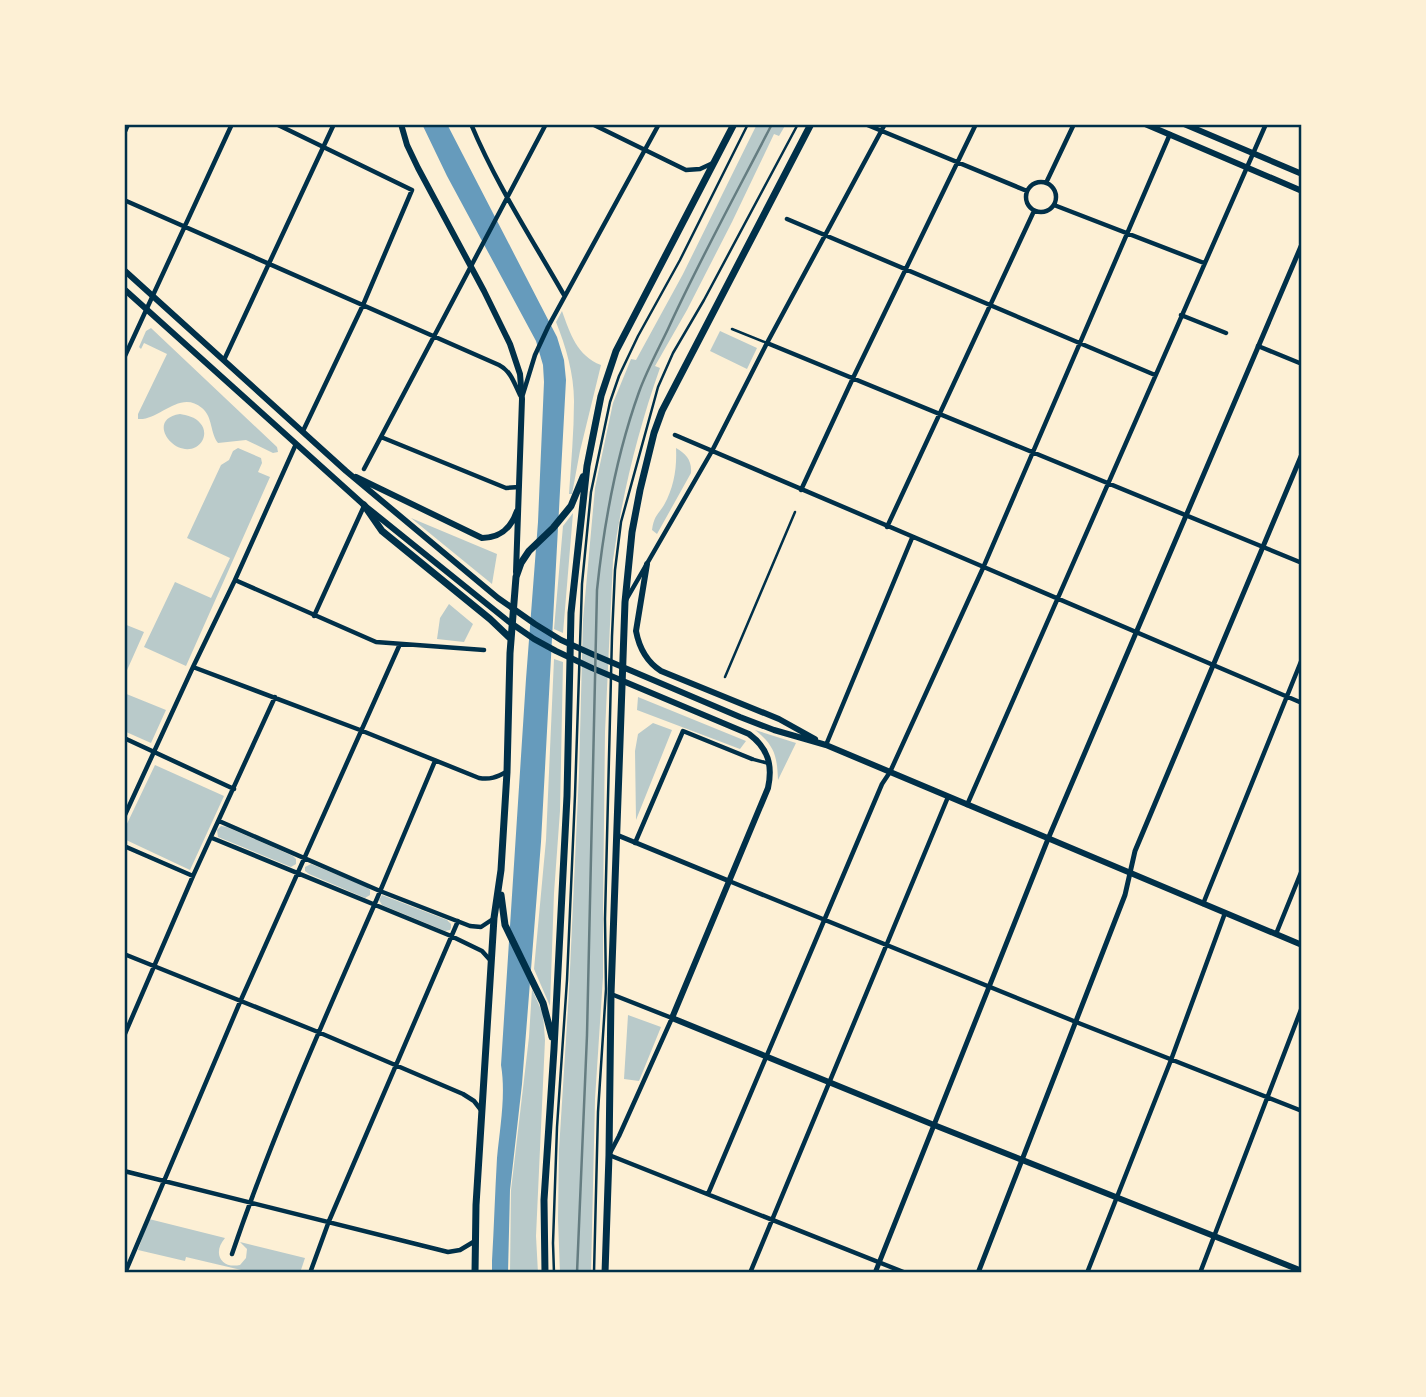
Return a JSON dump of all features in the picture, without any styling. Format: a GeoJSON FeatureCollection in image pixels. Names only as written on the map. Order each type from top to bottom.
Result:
{"type":"FeatureCollection","features":[{"type":"Feature","properties":{"kind":"highway"},"geometry":{"type":"LineString","coordinates":[[545,1273],[544,1200],[567,796],[571,613],[587,467],[601,397],[616,351],[734,124]]}},
{"type":"Feature","properties":{"kind":"highway"},"geometry":{"type":"LineString","coordinates":[[605,1273],[611,994],[625,602],[632,532],[654,433],[662,411],[811,124]]}},
{"type":"Feature","properties":{"kind":"highway"},"geometry":{"type":"LineString","coordinates":[[475,1273],[474,1241],[494,918],[501,870],[516,577],[529,551],[562,519],[575,499],[587,467]]}},
{"type":"Feature","properties":{"kind":"highway"},"geometry":{"type":"LineString","coordinates":[[364,505],[382,531],[512,639]]}},
{"type":"Feature","properties":{"kind":"highway"},"geometry":{"type":"LineString","coordinates":[[501,870],[502,911],[507,930],[543,1003],[554,1049]]}},
{"type":"Feature","properties":{"kind":"main road"},"geometry":{"type":"LineString","coordinates":[[401,124],[407,145],[513,352],[520,374],[522,399],[516,577]]}},
{"type":"Feature","properties":{"kind":"main road"},"geometry":{"type":"LineString","coordinates":[[1145,124],[1302,191]]}},
{"type":"Feature","properties":{"kind":"main road"},"geometry":{"type":"LineString","coordinates":[[1184,124],[1302,174]]}},
{"type":"Feature","properties":{"kind":"main road"},"geometry":{"type":"LineString","coordinates":[[124,270],[345,471],[498,598],[561,640],[740,717],[826,745]]}},
{"type":"Feature","properties":{"kind":"main road"},"geometry":{"type":"LineString","coordinates":[[124,289],[364,505],[508,621],[556,651],[750,734],[764,747],[770,763],[768,788],[672,1018],[1302,1271]]}},
{"type":"Feature","properties":{"kind":"main road"},"geometry":{"type":"LineString","coordinates":[[345,471],[482,538],[502,534],[507,530],[519,506]]}},
{"type":"Feature","properties":{"kind":"main road"},"geometry":{"type":"LineString","coordinates":[[647,564],[636,631],[641,647],[655,667],[779,719],[826,745],[1302,945]]}},
{"type":"Feature","properties":{"kind":"street"},"geometry":{"type":"LineString","coordinates":[[124,358],[232,124]]}},
{"type":"Feature","properties":{"kind":"street"},"geometry":{"type":"LineString","coordinates":[[276,124],[412,190],[363,305],[302,432]]}},
{"type":"Feature","properties":{"kind":"street"},"geometry":{"type":"LineString","coordinates":[[223,360],[334,124]]}},
{"type":"Feature","properties":{"kind":"street"},"geometry":{"type":"LineString","coordinates":[[471,124],[508,197],[565,296]]}},
{"type":"Feature","properties":{"kind":"street"},"geometry":{"type":"LineString","coordinates":[[364,469],[546,124]]}},
{"type":"Feature","properties":{"kind":"street"},"geometry":{"type":"LineString","coordinates":[[592,124],[686,170],[700,169],[714,163]]}},
{"type":"Feature","properties":{"kind":"street"},"geometry":{"type":"LineString","coordinates":[[522,399],[535,355],[556,312],[659,124]]}},
{"type":"Feature","properties":{"kind":"street"},"geometry":{"type":"LineString","coordinates":[[865,124],[1027,191]]}},
{"type":"Feature","properties":{"kind":"street"},"geometry":{"type":"LineString","coordinates":[[625,602],[712,451],[885,124]]}},
{"type":"Feature","properties":{"kind":"street"},"geometry":{"type":"LineString","coordinates":[[801,490],[976,124]]}},
{"type":"Feature","properties":{"kind":"street"},"geometry":{"type":"LineString","coordinates":[[1046,183],[1074,124]]}},
{"type":"Feature","properties":{"kind":"street"},"geometry":{"type":"LineString","coordinates":[[967,805],[1266,124]]}},
{"type":"Feature","properties":{"kind":"street"},"geometry":{"type":"LineString","coordinates":[[708,1194],[823,919],[882,784],[890,772],[983,568],[1170,135]]}},
{"type":"Feature","properties":{"kind":"street"},"geometry":{"type":"LineString","coordinates":[[1035,183],[1046,183],[1055,192],[1054,205],[1045,212],[1034,211],[1026,202],[1027,191],[1035,183]]}},
{"type":"Feature","properties":{"kind":"street"},"geometry":{"type":"LineString","coordinates":[[124,200],[503,367],[511,375],[522,399]]}},
{"type":"Feature","properties":{"kind":"street"},"geometry":{"type":"LineString","coordinates":[[1054,205],[1204,263]]}},
{"type":"Feature","properties":{"kind":"street"},"geometry":{"type":"LineString","coordinates":[[887,527],[1034,211]]}},
{"type":"Feature","properties":{"kind":"street"},"geometry":{"type":"LineString","coordinates":[[787,219],[1155,376]]}},
{"type":"Feature","properties":{"kind":"street"},"geometry":{"type":"LineString","coordinates":[[876,1273],[1048,839],[1302,244]]}},
{"type":"Feature","properties":{"kind":"street"},"geometry":{"type":"LineString","coordinates":[[1181,315],[1226,333]]}},
{"type":"Feature","properties":{"kind":"street"},"geometry":{"type":"LineString","coordinates":[[767,343],[1302,563]]}},
{"type":"Feature","properties":{"kind":"street"},"geometry":{"type":"LineString","coordinates":[[1258,346],[1302,365]]}},
{"type":"Feature","properties":{"kind":"street"},"geometry":{"type":"LineString","coordinates":[[675,435],[1302,704]]}},
{"type":"Feature","properties":{"kind":"street"},"geometry":{"type":"LineString","coordinates":[[381,436],[506,488],[520,487]]}},
{"type":"Feature","properties":{"kind":"street"},"geometry":{"type":"LineString","coordinates":[[124,817],[296,444]]}},
{"type":"Feature","properties":{"kind":"street"},"geometry":{"type":"LineString","coordinates":[[978,1273],[1125,895],[1135,851],[1302,454]]}},
{"type":"Feature","properties":{"kind":"street"},"geometry":{"type":"LineString","coordinates":[[314,616],[364,505]]}},
{"type":"Feature","properties":{"kind":"street"},"geometry":{"type":"LineString","coordinates":[[826,745],[912,538]]}},
{"type":"Feature","properties":{"kind":"street"},"geometry":{"type":"LineString","coordinates":[[235,580],[376,642],[484,650]]}},
{"type":"Feature","properties":{"kind":"street"},"geometry":{"type":"LineString","coordinates":[[125,1273],[240,1002],[400,644]]}},
{"type":"Feature","properties":{"kind":"street"},"geometry":{"type":"LineString","coordinates":[[1203,904],[1302,659]]}},
{"type":"Feature","properties":{"kind":"street"},"geometry":{"type":"LineString","coordinates":[[193,667],[486,779],[507,772]]}},
{"type":"Feature","properties":{"kind":"street"},"geometry":{"type":"LineString","coordinates":[[124,1036],[275,697]]}},
{"type":"Feature","properties":{"kind":"street"},"geometry":{"type":"LineString","coordinates":[[635,843],[683,731],[752,759],[770,763]]}},
{"type":"Feature","properties":{"kind":"street"},"geometry":{"type":"LineString","coordinates":[[124,738],[234,789]]}},
{"type":"Feature","properties":{"kind":"street"},"geometry":{"type":"LineString","coordinates":[[232,1254],[250,1201],[318,1032],[435,761]]}},
{"type":"Feature","properties":{"kind":"street"},"geometry":{"type":"LineString","coordinates":[[750,1273],[948,797]]}},
{"type":"Feature","properties":{"kind":"street"},"geometry":{"type":"LineString","coordinates":[[219,821],[380,891],[470,926],[477,927],[494,918]]}},
{"type":"Feature","properties":{"kind":"street"},"geometry":{"type":"LineString","coordinates":[[617,835],[1302,1111]]}},
{"type":"Feature","properties":{"kind":"street"},"geometry":{"type":"LineString","coordinates":[[212,838],[451,936],[482,951],[491,961]]}},
{"type":"Feature","properties":{"kind":"street"},"geometry":{"type":"LineString","coordinates":[[124,846],[193,876]]}},
{"type":"Feature","properties":{"kind":"street"},"geometry":{"type":"LineString","coordinates":[[1276,935],[1302,870]]}},
{"type":"Feature","properties":{"kind":"street"},"geometry":{"type":"LineString","coordinates":[[1087,1273],[1171,1060],[1225,913]]}},
{"type":"Feature","properties":{"kind":"street"},"geometry":{"type":"LineString","coordinates":[[310,1273],[329,1221],[458,921]]}},
{"type":"Feature","properties":{"kind":"street"},"geometry":{"type":"LineString","coordinates":[[124,954],[318,1032],[469,1098],[482,1113]]}},
{"type":"Feature","properties":{"kind":"street"},"geometry":{"type":"LineString","coordinates":[[611,994],[672,1018],[609,1155],[906,1273]]}},
{"type":"Feature","properties":{"kind":"street"},"geometry":{"type":"LineString","coordinates":[[1200,1273],[1302,1007]]}},
{"type":"Feature","properties":{"kind":"street"},"geometry":{"type":"LineString","coordinates":[[124,1171],[448,1252],[460,1251],[474,1241]]}},
{"type":"Feature","properties":{"kind":"lane"},"geometry":{"type":"LineString","coordinates":[[554,1273],[556,1127],[567,980],[582,583],[592,492],[610,402],[619,376],[748,124]]}},
{"type":"Feature","properties":{"kind":"lane"},"geometry":{"type":"LineString","coordinates":[[594,1273],[598,1112],[606,989],[611,648],[615,570],[621,522],[658,387],[673,353],[798,124]]}},
{"type":"Feature","properties":{"kind":"lane"},"geometry":{"type":"LineString","coordinates":[[732,329],[767,343]]}},
{"type":"Feature","properties":{"kind":"lane"},"geometry":{"type":"LineString","coordinates":[[725,677],[795,512]]}},
{"type":"Feature","properties":{"kind":"shaded area"},"geometry":{"type":"Polygon","coordinates":[[[757,124],[786,124],[779,136],[774,134],[687,310],[655,366],[660,368],[645,415],[621,511],[613,560],[605,732],[603,977],[595,1099],[591,1273],[560,1273],[559,1150],[579,773],[583,620],[595,488],[613,403],[631,359],[636,360],[683,274],[757,124]]]}},
{"type":"Feature","properties":{"kind":"shaded area"},"geometry":{"type":"Polygon","coordinates":[[[562,311],[580,350],[601,365],[572,494],[569,494],[574,391],[569,361],[556,322],[562,311]]]}},
{"type":"Feature","properties":{"kind":"shaded area"},"geometry":{"type":"Polygon","coordinates":[[[151,328],[277,447],[278,452],[273,453],[246,440],[218,443],[206,412],[194,403],[178,404],[138,419],[167,354],[144,343],[141,349],[139,347],[146,331],[151,328]]]}},
{"type":"Feature","properties":{"kind":"shaded area"},"geometry":{"type":"Polygon","coordinates":[[[720,331],[757,348],[747,369],[710,351],[720,331]]]}},
{"type":"Feature","properties":{"kind":"shaded area"},"geometry":{"type":"Polygon","coordinates":[[[180,414],[193,418],[202,426],[203,439],[196,447],[179,448],[167,437],[165,423],[170,417],[180,414]]]}},
{"type":"Feature","properties":{"kind":"shaded area"},"geometry":{"type":"Polygon","coordinates":[[[238,448],[261,458],[258,472],[270,477],[186,666],[144,647],[175,582],[211,598],[230,558],[187,538],[221,465],[229,460],[233,451],[238,448]]]}},
{"type":"Feature","properties":{"kind":"shaded area"},"geometry":{"type":"Polygon","coordinates":[[[676,448],[688,458],[691,473],[657,534],[652,530],[653,525],[672,484],[676,448]]]}},
{"type":"Feature","properties":{"kind":"shaded area"},"geometry":{"type":"Polygon","coordinates":[[[573,513],[563,633],[554,629],[563,526],[573,513]]]}},
{"type":"Feature","properties":{"kind":"shaded area"},"geometry":{"type":"Polygon","coordinates":[[[411,518],[497,554],[492,584],[411,518]]]}},
{"type":"Feature","properties":{"kind":"shaded area"},"geometry":{"type":"Polygon","coordinates":[[[449,604],[473,624],[464,642],[437,639],[440,618],[449,604]]]}},
{"type":"Feature","properties":{"kind":"shaded area"},"geometry":{"type":"Polygon","coordinates":[[[124,624],[144,632],[124,677],[124,624]]]}},
{"type":"Feature","properties":{"kind":"shaded area"},"geometry":{"type":"Polygon","coordinates":[[[554,659],[563,662],[560,811],[550,1006],[534,969],[546,840],[554,659]]]}},
{"type":"Feature","properties":{"kind":"shaded area"},"geometry":{"type":"Polygon","coordinates":[[[124,693],[166,710],[151,743],[124,731],[124,693]]]}},
{"type":"Feature","properties":{"kind":"shaded area"},"geometry":{"type":"Polygon","coordinates":[[[638,697],[746,741],[740,749],[637,710],[638,697]]]}},
{"type":"Feature","properties":{"kind":"shaded area"},"geometry":{"type":"Polygon","coordinates":[[[653,723],[672,730],[636,820],[635,751],[638,734],[653,723]]]}},
{"type":"Feature","properties":{"kind":"shaded area"},"geometry":{"type":"Polygon","coordinates":[[[755,730],[796,743],[778,780],[774,752],[755,730]]]}},
{"type":"Feature","properties":{"kind":"shaded area"},"geometry":{"type":"Polygon","coordinates":[[[155,765],[224,796],[190,870],[124,839],[124,830],[155,765]]]}},
{"type":"Feature","properties":{"kind":"shaded area"},"geometry":{"type":"Polygon","coordinates":[[[221,826],[293,856],[296,864],[291,867],[218,837],[217,830],[221,826]]]}},
{"type":"Feature","properties":{"kind":"shaded area"},"geometry":{"type":"Polygon","coordinates":[[[311,864],[367,887],[370,895],[365,898],[309,874],[305,867],[311,864]]]}},
{"type":"Feature","properties":{"kind":"shaded area"},"geometry":{"type":"Polygon","coordinates":[[[382,895],[447,920],[451,928],[445,931],[382,905],[379,900],[382,895]]]}},
{"type":"Feature","properties":{"kind":"shaded area"},"geometry":{"type":"Polygon","coordinates":[[[532,989],[543,1014],[545,1040],[536,1236],[538,1273],[510,1273],[511,1190],[532,989]]]}},
{"type":"Feature","properties":{"kind":"shaded area"},"geometry":{"type":"Polygon","coordinates":[[[628,1015],[661,1027],[639,1081],[624,1079],[628,1015]]]}},
{"type":"Feature","properties":{"kind":"shaded area"},"geometry":{"type":"Polygon","coordinates":[[[149,1219],[225,1238],[219,1254],[220,1259],[228,1265],[240,1265],[246,1258],[247,1249],[240,1242],[305,1258],[300,1273],[254,1273],[186,1257],[185,1261],[138,1250],[149,1219]]]}},
{"type":"Feature","properties":{"kind":"water"},"geometry":{"type":"Polygon","coordinates":[[[422,124],[447,124],[557,337],[564,360],[566,380],[541,842],[522,1084],[510,1190],[508,1273],[492,1273],[492,1261],[503,1099],[501,1065],[538,522],[543,365],[536,341],[422,124]]]}},
{"type":"Feature","properties":{"kind":"railway"},"geometry":{"type":"LineString","coordinates":[[577,1273],[587,1035],[597,590],[607,515],[617,465],[639,392],[693,277],[772,124]]}}]}
